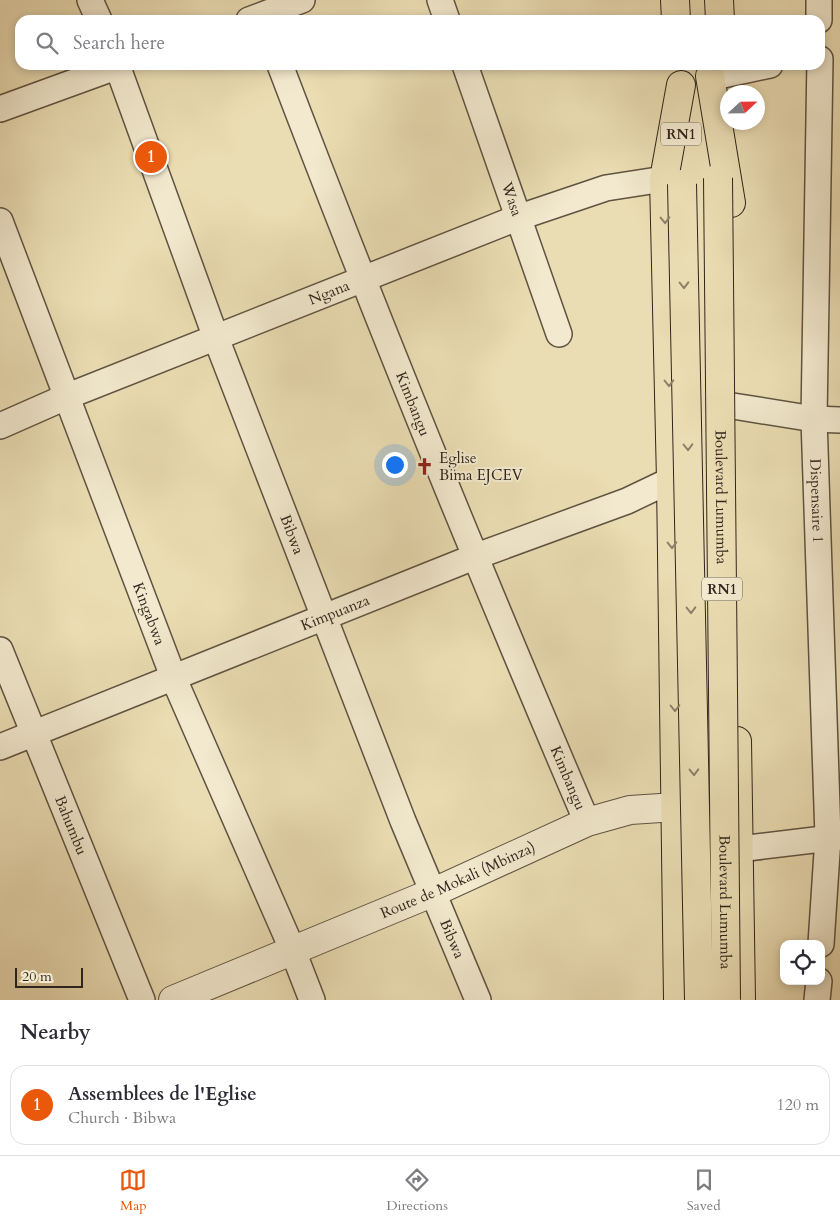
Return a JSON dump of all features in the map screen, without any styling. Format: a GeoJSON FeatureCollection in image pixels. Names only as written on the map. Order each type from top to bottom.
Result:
{"type":"FeatureCollection","features":[{"type":"Feature","properties":{"kind":"highway"},"geometry":{"type":"LineString","coordinates":[[675,0],[676,15]]}},
{"type":"Feature","properties":{"kind":"highway"},"geometry":{"type":"LineString","coordinates":[[719,0],[720,15]]}},
{"type":"Feature","properties":{"kind":"highway"},"geometry":{"type":"LineString","coordinates":[[718,72],[730,197],[741,1000]]}},
{"type":"Feature","properties":{"kind":"highway","name":"Boulevard Lumumba"},"geometry":{"type":"LineString","coordinates":[[718,72],[726,1000]]}},
{"type":"Feature","properties":{"kind":"highway","name":"Boulevard Lumumba"},"geometry":{"type":"LineString","coordinates":[[680,75],[673,181],[699,1000]]}},
{"type":"Feature","properties":{"kind":"highway"},"geometry":{"type":"LineString","coordinates":[[673,181],[671,480],[678,1000]]}},
{"type":"Feature","properties":{"kind":"street"},"geometry":{"type":"LineString","coordinates":[[90,0],[96,15]]}},
{"type":"Feature","properties":{"kind":"street"},"geometry":{"type":"LineString","coordinates":[[257,14],[302,0]]}},
{"type":"Feature","properties":{"kind":"street"},"geometry":{"type":"LineString","coordinates":[[440,0],[446,15]]}},
{"type":"Feature","properties":{"kind":"street"},"geometry":{"type":"LineString","coordinates":[[819,0],[820,15]]}},
{"type":"Feature","properties":{"kind":"street"},"geometry":{"type":"LineString","coordinates":[[825,64],[840,64]]}},
{"type":"Feature","properties":{"kind":"street"},"geometry":{"type":"LineString","coordinates":[[0,109],[105,70]]}},
{"type":"Feature","properties":{"kind":"street","name":"Bibwa"},"geometry":{"type":"LineString","coordinates":[[120,70],[216,338],[403,821],[478,1000]]}},
{"type":"Feature","properties":{"kind":"street","name":"Kimbangu"},"geometry":{"type":"LineString","coordinates":[[282,70],[362,281],[474,558],[587,822]]}},
{"type":"Feature","properties":{"kind":"street","name":"Wasa"},"geometry":{"type":"LineString","coordinates":[[467,70],[559,334]]}},
{"type":"Feature","properties":{"kind":"street"},"geometry":{"type":"LineString","coordinates":[[718,72],[733,70]]}},
{"type":"Feature","properties":{"kind":"street","name":"Dispensaire 1"},"geometry":{"type":"LineString","coordinates":[[820,70],[814,419],[834,837],[821,940]]}},
{"type":"Feature","properties":{"kind":"street","name":"Ngana"},"geometry":{"type":"LineString","coordinates":[[0,426],[68,396],[517,218],[606,188],[673,181]]}},
{"type":"Feature","properties":{"kind":"street","name":"Kingabwa"},"geometry":{"type":"LineString","coordinates":[[0,221],[174,679],[293,951],[312,1000]]}},
{"type":"Feature","properties":{"kind":"street"},"geometry":{"type":"LineString","coordinates":[[733,406],[814,419],[840,420]]}},
{"type":"Feature","properties":{"kind":"street","name":"Kimpuanza"},"geometry":{"type":"LineString","coordinates":[[0,747],[174,679],[324,616],[627,501],[671,480]]}},
{"type":"Feature","properties":{"kind":"street","name":"Bahumbu"},"geometry":{"type":"LineString","coordinates":[[0,650],[142,1000]]}},
{"type":"Feature","properties":{"kind":"street"},"geometry":{"type":"LineString","coordinates":[[676,807],[738,849],[834,837]]}},
{"type":"Feature","properties":{"kind":"street","name":"Route de Mokali (Mbinza)"},"geometry":{"type":"LineString","coordinates":[[173,1000],[434,892],[587,822],[630,810],[676,807]]}},
{"type":"Feature","properties":{"kind":"street"},"geometry":{"type":"LineString","coordinates":[[817,1000],[818,985]]}},
{"type":"Feature","properties":{"kind":"place","name":"Assemblees de l'Eglise"},"geometry":{"type":"Point","coordinates":[151,157]}},
{"type":"Feature","properties":{"kind":"place","name":"Eglise Bima EJCEV"},"geometry":{"type":"Point","coordinates":[425,467]}}]}
